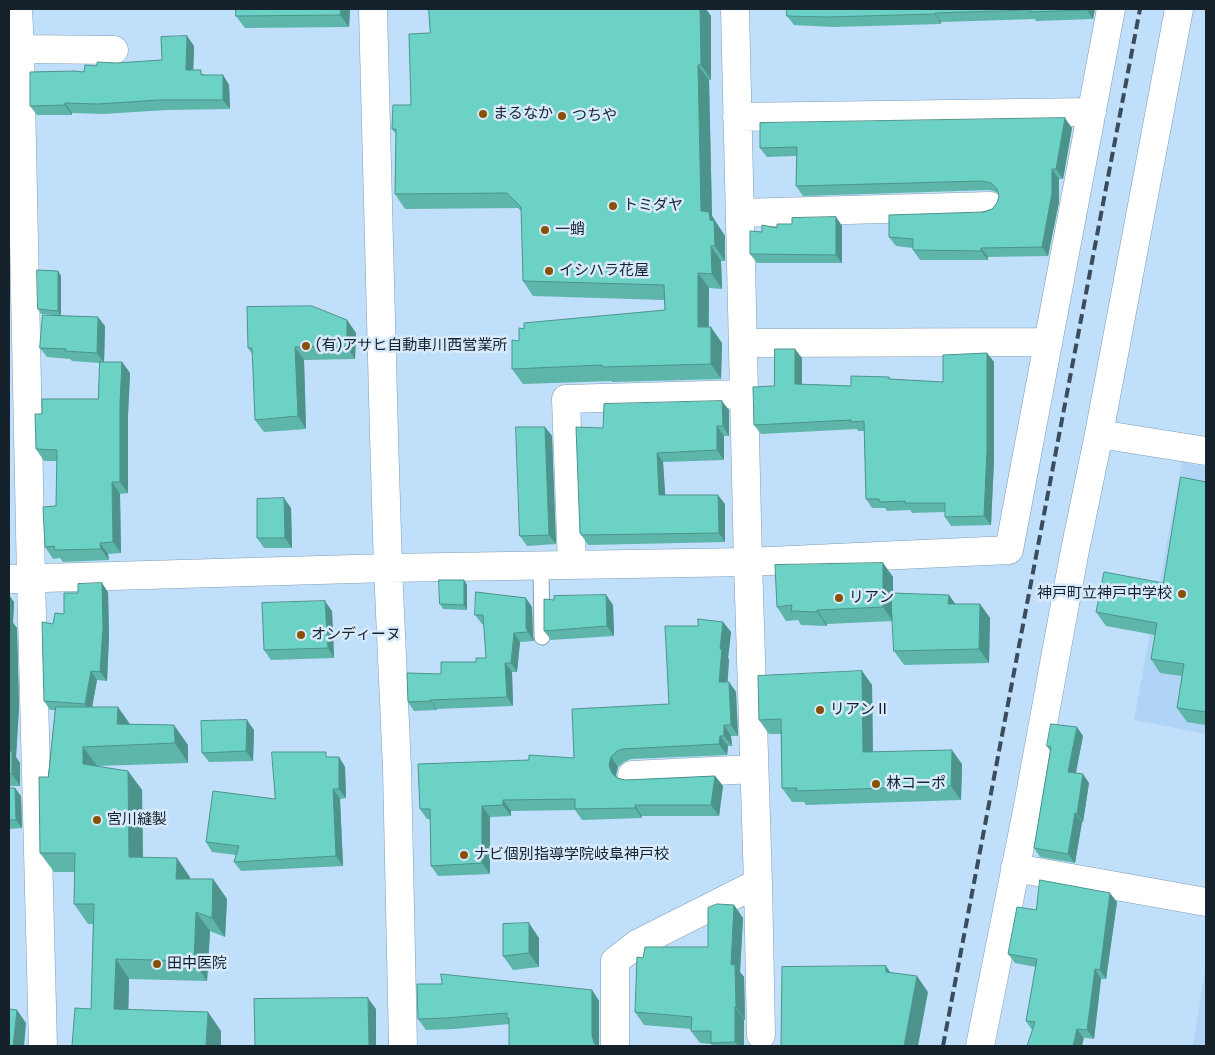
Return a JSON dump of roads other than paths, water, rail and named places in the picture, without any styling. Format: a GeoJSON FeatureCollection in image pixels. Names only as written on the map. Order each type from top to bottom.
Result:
{"type":"FeatureCollection","features":[{"type":"Feature","properties":{"kind":"street"},"geometry":{"type":"LineString","coordinates":[[18,9],[20,49],[16,231],[20,578],[43,1046]]}},
{"type":"Feature","properties":{"kind":"street"},"geometry":{"type":"LineString","coordinates":[[373,9],[388,568],[397,768],[403,1046]]}},
{"type":"Feature","properties":{"kind":"street"},"geometry":{"type":"LineString","coordinates":[[735,9],[761,1035]]}},
{"type":"Feature","properties":{"kind":"street"},"geometry":{"type":"LineString","coordinates":[[20,578],[388,568],[748,562],[1009,550],[1111,9]]}},
{"type":"Feature","properties":{"kind":"street"},"geometry":{"type":"LineString","coordinates":[[980,1046],[1099,434],[1179,9]]}},
{"type":"Feature","properties":{"kind":"street"},"geometry":{"type":"LineString","coordinates":[[20,49],[114,50]]}},
{"type":"Feature","properties":{"kind":"street"},"geometry":{"type":"LineString","coordinates":[[737,117],[1092,112]]}},
{"type":"Feature","properties":{"kind":"street"},"geometry":{"type":"LineString","coordinates":[[740,213],[990,206]]}},
{"type":"Feature","properties":{"kind":"street"},"geometry":{"type":"LineString","coordinates":[[743,344],[1048,342]]}},
{"type":"Feature","properties":{"kind":"street"},"geometry":{"type":"LineString","coordinates":[[572,565],[566,398],[744,394]]}},
{"type":"Feature","properties":{"kind":"street"},"geometry":{"type":"LineString","coordinates":[[1099,434],[1206,451]]}},
{"type":"Feature","properties":{"kind":"street"},"geometry":{"type":"LineString","coordinates":[[632,775],[754,769]]}},
{"type":"Feature","properties":{"kind":"street"},"geometry":{"type":"LineString","coordinates":[[1015,868],[1206,902]]}},
{"type":"Feature","properties":{"kind":"street"},"geometry":{"type":"LineString","coordinates":[[615,1046],[615,961],[637,944],[758,882]]}},
{"type":"Feature","properties":{"kind":"lane"},"geometry":{"type":"LineString","coordinates":[[540,566],[542,637]]}},
{"type":"Feature","properties":{"kind":"railway"},"geometry":{"type":"LineString","coordinates":[[943,1046],[1140,9]]}},
{"type":"Feature","properties":{"kind":"place","name":"まるなか"},"geometry":{"type":"Point","coordinates":[483,114]}},
{"type":"Feature","properties":{"kind":"place","name":"つちや"},"geometry":{"type":"Point","coordinates":[562,116]}},
{"type":"Feature","properties":{"kind":"place","name":"トミダヤ"},"geometry":{"type":"Point","coordinates":[613,206]}},
{"type":"Feature","properties":{"kind":"place","name":"一蛸"},"geometry":{"type":"Point","coordinates":[545,230]}},
{"type":"Feature","properties":{"kind":"place","name":"イシハラ花屋"},"geometry":{"type":"Point","coordinates":[549,271]}},
{"type":"Feature","properties":{"kind":"place","name":"(有)アサヒ自動車川西営業所"},"geometry":{"type":"Point","coordinates":[306,346]}},
{"type":"Feature","properties":{"kind":"place","name":"神戸町立神戸中学校"},"geometry":{"type":"Point","coordinates":[1182,594]}},
{"type":"Feature","properties":{"kind":"place","name":"リアン"},"geometry":{"type":"Point","coordinates":[839,598]}},
{"type":"Feature","properties":{"kind":"place","name":"オンディーヌ"},"geometry":{"type":"Point","coordinates":[301,635]}},
{"type":"Feature","properties":{"kind":"place","name":"リアンⅡ"},"geometry":{"type":"Point","coordinates":[820,710]}},
{"type":"Feature","properties":{"kind":"place","name":"林コーポ"},"geometry":{"type":"Point","coordinates":[876,784]}},
{"type":"Feature","properties":{"kind":"place","name":"宮川縫製"},"geometry":{"type":"Point","coordinates":[97,820]}},
{"type":"Feature","properties":{"kind":"place","name":"ナビ個別指導学院岐阜神戸校"},"geometry":{"type":"Point","coordinates":[464,855]}},
{"type":"Feature","properties":{"kind":"place","name":"田中医院"},"geometry":{"type":"Point","coordinates":[157,964]}}]}
